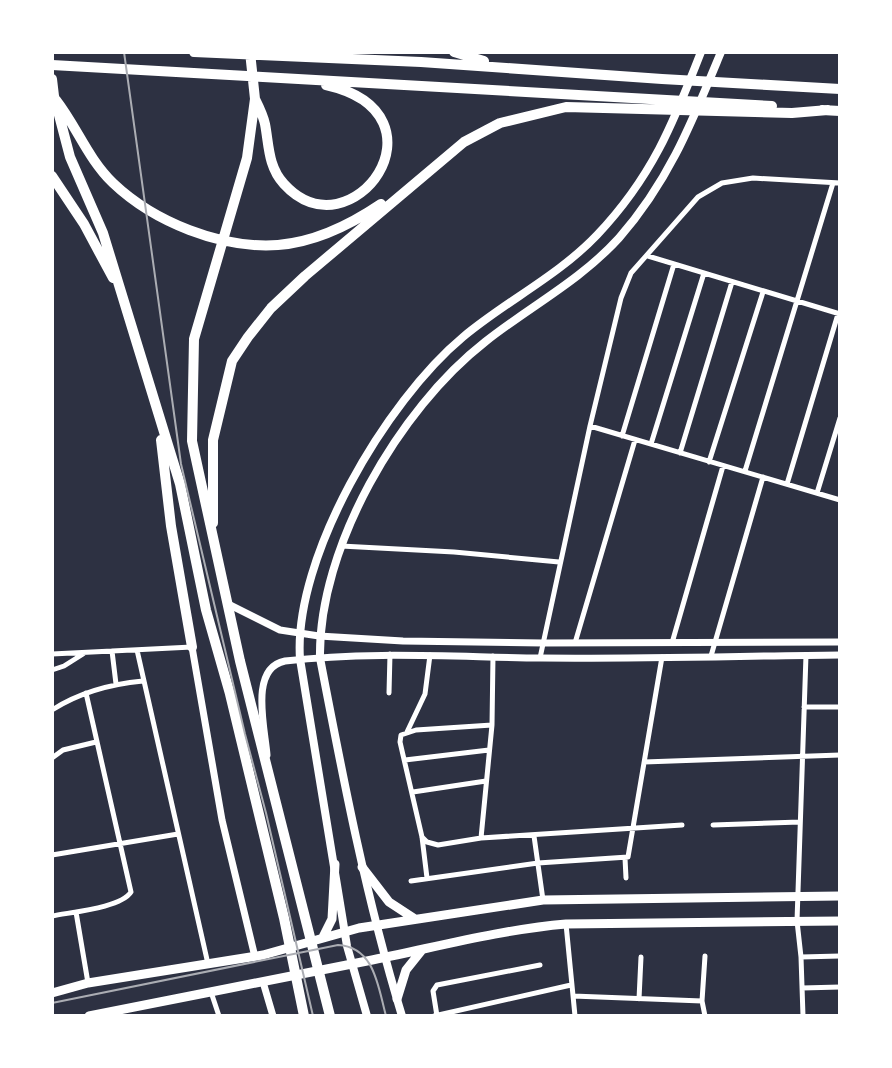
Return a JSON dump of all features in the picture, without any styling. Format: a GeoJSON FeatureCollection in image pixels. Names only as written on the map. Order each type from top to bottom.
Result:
{"type":"FeatureCollection","features":[{"type":"Feature","properties":{"kind":"highway"},"geometry":{"type":"LineString","coordinates":[[194,52],[505,67],[839,89]]}},
{"type":"Feature","properties":{"kind":"highway"},"geometry":{"type":"LineString","coordinates":[[250,52],[254,96],[247,158],[194,339],[192,441],[227,604],[328,1011]]}},
{"type":"Feature","properties":{"kind":"highway"},"geometry":{"type":"LineString","coordinates":[[454,52],[505,67]]}},
{"type":"Feature","properties":{"kind":"highway"},"geometry":{"type":"LineString","coordinates":[[52,65],[839,111]]}},
{"type":"Feature","properties":{"kind":"highway"},"geometry":{"type":"LineString","coordinates":[[254,96],[264,122],[271,161],[284,184],[298,195],[315,202],[330,204],[355,198],[368,189],[383,167],[387,144],[380,118],[374,109],[358,96],[344,89],[295,78]]}},
{"type":"Feature","properties":{"kind":"highway"},"geometry":{"type":"LineString","coordinates":[[53,81],[54,96],[70,157],[103,233],[160,426],[180,484],[206,610],[230,694],[304,1013]]}},
{"type":"Feature","properties":{"kind":"highway"},"geometry":{"type":"LineString","coordinates":[[54,96],[80,141],[112,183],[149,211],[169,222],[214,237],[255,244],[299,242],[339,230],[419,179]]}},
{"type":"Feature","properties":{"kind":"highway"},"geometry":{"type":"LineString","coordinates":[[212,541],[213,440],[232,361],[271,308],[464,142],[500,123],[566,107],[792,113],[828,110]]}},
{"type":"Feature","properties":{"kind":"highway"},"geometry":{"type":"LineString","coordinates":[[52,176],[122,295]]}},
{"type":"Feature","properties":{"kind":"highway"},"geometry":{"type":"LineString","coordinates":[[160,426],[169,515],[192,648]]}},
{"type":"Feature","properties":{"kind":"main road"},"geometry":{"type":"LineString","coordinates":[[368,1016],[345,931],[300,659],[298,634],[313,572],[339,509],[397,410],[443,356],[473,329],[573,258],[622,207],[653,163],[677,114],[701,53]]}},
{"type":"Feature","properties":{"kind":"main road"},"geometry":{"type":"LineString","coordinates":[[402,1016],[362,867],[320,658],[319,636],[328,582],[341,546],[362,502],[393,445],[425,400],[454,369],[503,328],[573,279],[619,238],[667,174],[720,53]]}},
{"type":"Feature","properties":{"kind":"main road"},"geometry":{"type":"LineString","coordinates":[[443,356],[454,369]]}},
{"type":"Feature","properties":{"kind":"main road"},"geometry":{"type":"LineString","coordinates":[[323,937],[332,919],[335,864]]}},
{"type":"Feature","properties":{"kind":"main road"},"geometry":{"type":"LineString","coordinates":[[362,867],[389,902],[415,919]]}},
{"type":"Feature","properties":{"kind":"main road"},"geometry":{"type":"LineString","coordinates":[[52,993],[88,983],[255,957],[345,931],[376,925],[543,900],[839,896]]}},
{"type":"Feature","properties":{"kind":"main road"},"geometry":{"type":"LineString","coordinates":[[93,1015],[352,964],[481,935],[566,924],[839,920]]}},
{"type":"Feature","properties":{"kind":"main road"},"geometry":{"type":"LineString","coordinates":[[397,999],[406,970],[423,948]]}},
{"type":"Feature","properties":{"kind":"street"},"geometry":{"type":"LineString","coordinates":[[540,657],[590,426],[631,273],[698,197],[722,183],[753,178],[836,183],[745,471]]}},
{"type":"Feature","properties":{"kind":"street"},"geometry":{"type":"LineString","coordinates":[[648,256],[839,314],[787,484]]}},
{"type":"Feature","properties":{"kind":"street"},"geometry":{"type":"LineString","coordinates":[[622,436],[674,264]]}},
{"type":"Feature","properties":{"kind":"street"},"geometry":{"type":"LineString","coordinates":[[651,444],[704,274]]}},
{"type":"Feature","properties":{"kind":"street"},"geometry":{"type":"LineString","coordinates":[[680,453],[732,282]]}},
{"type":"Feature","properties":{"kind":"street"},"geometry":{"type":"LineString","coordinates":[[709,462],[763,292]]}},
{"type":"Feature","properties":{"kind":"street"},"geometry":{"type":"LineString","coordinates":[[817,493],[839,418]]}},
{"type":"Feature","properties":{"kind":"street"},"geometry":{"type":"LineString","coordinates":[[590,426],[839,500]]}},
{"type":"Feature","properties":{"kind":"street"},"geometry":{"type":"LineString","coordinates":[[575,643],[635,440]]}},
{"type":"Feature","properties":{"kind":"street"},"geometry":{"type":"LineString","coordinates":[[673,643],[723,466]]}},
{"type":"Feature","properties":{"kind":"street"},"geometry":{"type":"LineString","coordinates":[[711,656],[763,478]]}},
{"type":"Feature","properties":{"kind":"street"},"geometry":{"type":"LineString","coordinates":[[341,546],[454,552],[559,562]]}},
{"type":"Feature","properties":{"kind":"street"},"geometry":{"type":"LineString","coordinates":[[227,604],[261,622],[298,634],[319,636],[403,641],[542,643],[839,642]]}},
{"type":"Feature","properties":{"kind":"street"},"geometry":{"type":"LineString","coordinates":[[52,654],[192,648],[222,820],[255,957]]}},
{"type":"Feature","properties":{"kind":"street"},"geometry":{"type":"LineString","coordinates":[[136,650],[208,964]]}},
{"type":"Feature","properties":{"kind":"street"},"geometry":{"type":"LineString","coordinates":[[112,651],[116,684]]}},
{"type":"Feature","properties":{"kind":"street"},"geometry":{"type":"LineString","coordinates":[[52,670],[86,652]]}},
{"type":"Feature","properties":{"kind":"street"},"geometry":{"type":"LineString","coordinates":[[269,769],[261,698],[264,681],[274,665],[300,659],[390,654],[540,657],[839,655]]}},
{"type":"Feature","properties":{"kind":"street"},"geometry":{"type":"LineString","coordinates":[[389,693],[390,654]]}},
{"type":"Feature","properties":{"kind":"street"},"geometry":{"type":"LineString","coordinates":[[407,732],[425,694],[430,655]]}},
{"type":"Feature","properties":{"kind":"street"},"geometry":{"type":"LineString","coordinates":[[803,1016],[797,896],[806,655]]}},
{"type":"Feature","properties":{"kind":"street"},"geometry":{"type":"LineString","coordinates":[[481,838],[492,725],[493,656]]}},
{"type":"Feature","properties":{"kind":"street"},"geometry":{"type":"LineString","coordinates":[[411,881],[538,863],[625,858],[630,854],[632,827],[663,657]]}},
{"type":"Feature","properties":{"kind":"street"},"geometry":{"type":"LineString","coordinates":[[52,710],[86,693],[116,684],[143,681]]}},
{"type":"Feature","properties":{"kind":"street"},"geometry":{"type":"LineString","coordinates":[[52,916],[117,902],[129,897],[131,892],[86,693]]}},
{"type":"Feature","properties":{"kind":"street"},"geometry":{"type":"LineString","coordinates":[[804,707],[839,707]]}},
{"type":"Feature","properties":{"kind":"street"},"geometry":{"type":"LineString","coordinates":[[427,878],[422,837],[400,742],[401,736],[407,732],[492,725]]}},
{"type":"Feature","properties":{"kind":"street"},"geometry":{"type":"LineString","coordinates":[[52,758],[63,750],[96,743]]}},
{"type":"Feature","properties":{"kind":"street"},"geometry":{"type":"LineString","coordinates":[[405,760],[489,750]]}},
{"type":"Feature","properties":{"kind":"street"},"geometry":{"type":"LineString","coordinates":[[644,762],[839,755]]}},
{"type":"Feature","properties":{"kind":"street"},"geometry":{"type":"LineString","coordinates":[[413,792],[486,781]]}},
{"type":"Feature","properties":{"kind":"street"},"geometry":{"type":"LineString","coordinates":[[713,825],[800,822]]}},
{"type":"Feature","properties":{"kind":"street"},"geometry":{"type":"LineString","coordinates":[[422,837],[426,842],[438,845],[481,838],[682,825]]}},
{"type":"Feature","properties":{"kind":"street"},"geometry":{"type":"LineString","coordinates":[[52,855],[178,834]]}},
{"type":"Feature","properties":{"kind":"street"},"geometry":{"type":"LineString","coordinates":[[534,836],[543,900]]}},
{"type":"Feature","properties":{"kind":"street"},"geometry":{"type":"LineString","coordinates":[[625,858],[626,878]]}},
{"type":"Feature","properties":{"kind":"street"},"geometry":{"type":"LineString","coordinates":[[76,912],[88,983]]}},
{"type":"Feature","properties":{"kind":"street"},"geometry":{"type":"LineString","coordinates":[[566,924],[575,1016]]}},
{"type":"Feature","properties":{"kind":"street"},"geometry":{"type":"LineString","coordinates":[[705,956],[702,1001],[705,1016]]}},
{"type":"Feature","properties":{"kind":"street"},"geometry":{"type":"LineString","coordinates":[[801,957],[839,956]]}},
{"type":"Feature","properties":{"kind":"street"},"geometry":{"type":"LineString","coordinates":[[639,999],[641,957]]}},
{"type":"Feature","properties":{"kind":"street"},"geometry":{"type":"LineString","coordinates":[[540,965],[437,985],[433,991],[436,1015],[464,1012],[571,985]]}},
{"type":"Feature","properties":{"kind":"street"},"geometry":{"type":"LineString","coordinates":[[263,982],[273,1016]]}},
{"type":"Feature","properties":{"kind":"street"},"geometry":{"type":"LineString","coordinates":[[802,988],[839,987]]}},
{"type":"Feature","properties":{"kind":"street"},"geometry":{"type":"LineString","coordinates":[[211,991],[219,1016]]}},
{"type":"Feature","properties":{"kind":"street"},"geometry":{"type":"LineString","coordinates":[[573,996],[702,1001]]}},
{"type":"Feature","properties":{"kind":"tram line"},"geometry":{"type":"LineString","coordinates":[[124,52],[181,464],[313,1016]]}},
{"type":"Feature","properties":{"kind":"tram line"},"geometry":{"type":"LineString","coordinates":[[52,1003],[338,945],[350,947],[367,961],[377,981],[386,1016]]}}]}
